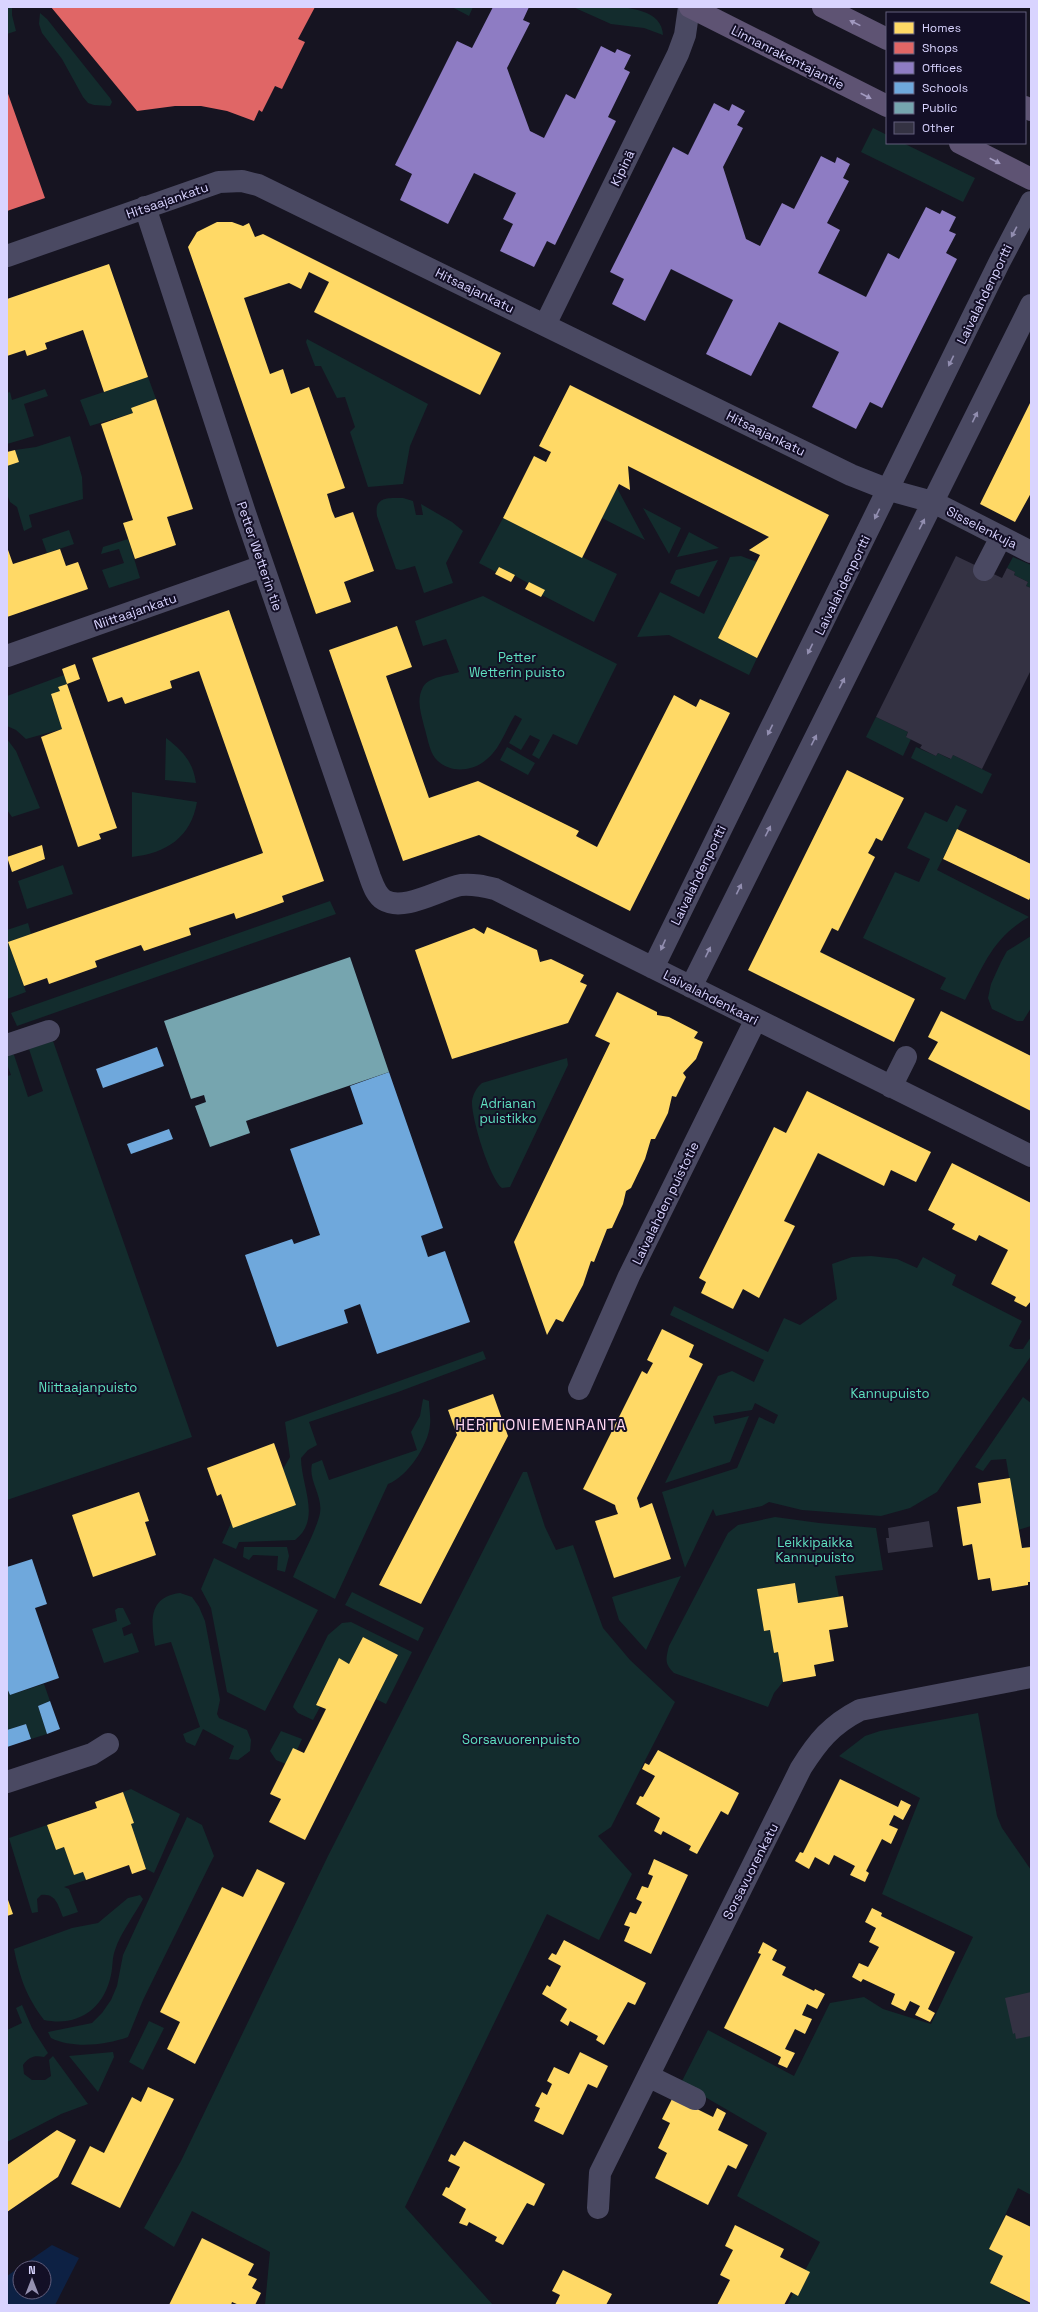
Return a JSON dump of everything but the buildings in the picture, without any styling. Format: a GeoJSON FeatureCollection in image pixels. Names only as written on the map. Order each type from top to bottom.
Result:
{"type":"FeatureCollection","features":[{"type":"Feature","properties":{"kind":"main road","name":"Linnanrakentajantie"},"geometry":{"type":"LineString","coordinates":[[689,7],[886,106]]}},
{"type":"Feature","properties":{"kind":"main road"},"geometry":{"type":"LineString","coordinates":[[823,7],[886,38]]}},
{"type":"Feature","properties":{"kind":"main road"},"geometry":{"type":"LineString","coordinates":[[962,144],[1031,179]]}},
{"type":"Feature","properties":{"kind":"street","name":"Kipinä"},"geometry":{"type":"LineString","coordinates":[[545,325],[678,54],[685,35],[689,7]]}},
{"type":"Feature","properties":{"kind":"street","name":"Hitsaajankatu"},"geometry":{"type":"LineString","coordinates":[[7,256],[219,182],[242,181],[258,185],[851,475],[889,490],[933,502]]}},
{"type":"Feature","properties":{"kind":"street","name":"Laivalahdenportti"},"geometry":{"type":"LineString","coordinates":[[653,968],[1005,251],[1031,202]]}},
{"type":"Feature","properties":{"kind":"street","name":"Petter Wetterin tie"},"geometry":{"type":"LineString","coordinates":[[145,207],[263,566],[370,877],[379,895],[384,900]]}},
{"type":"Feature","properties":{"kind":"street"},"geometry":{"type":"LineString","coordinates":[[690,987],[1031,305]]}},
{"type":"Feature","properties":{"kind":"street","name":"Sisselenkuja"},"geometry":{"type":"LineString","coordinates":[[933,502],[1031,552]]}},
{"type":"Feature","properties":{"kind":"street"},"geometry":{"type":"LineString","coordinates":[[984,570],[1001,537]]}},
{"type":"Feature","properties":{"kind":"street","name":"Niittaajankatu"},"geometry":{"type":"LineString","coordinates":[[7,656],[263,566]]}},
{"type":"Feature","properties":{"kind":"street","name":"Laivalahdenkaari"},"geometry":{"type":"LineString","coordinates":[[384,900],[392,903],[404,903],[460,886],[485,886],[1031,1156]]}},
{"type":"Feature","properties":{"kind":"street","name":"Laivalahden puistotie"},"geometry":{"type":"LineString","coordinates":[[579,1389],[629,1276],[756,1019]]}},
{"type":"Feature","properties":{"kind":"street"},"geometry":{"type":"LineString","coordinates":[[7,1045],[49,1031]]}},
{"type":"Feature","properties":{"kind":"street"},"geometry":{"type":"LineString","coordinates":[[891,1086],[906,1057]]}},
{"type":"Feature","properties":{"kind":"street","name":"Sorsavuorenkatu"},"geometry":{"type":"LineString","coordinates":[[598,2208],[600,2173],[801,1768],[814,1747],[839,1721],[860,1710],[1031,1677]]}},
{"type":"Feature","properties":{"kind":"street"},"geometry":{"type":"LineString","coordinates":[[7,1782],[100,1749]]}},
{"type":"Feature","properties":{"kind":"street"},"geometry":{"type":"LineString","coordinates":[[648,2076],[695,2100]]}},
{"type":"Feature","properties":{"kind":"green space"},"geometry":{"type":"Polygon","coordinates":[[[597,6],[627,8],[641,11],[652,16],[660,24],[663,35],[644,28],[611,24],[573,7],[597,6]]]}},
{"type":"Feature","properties":{"kind":"green space"},"geometry":{"type":"Polygon","coordinates":[[[7,7],[12,7],[12,15],[16,31],[7,34],[7,7]]]}},
{"type":"Feature","properties":{"kind":"green space"},"geometry":{"type":"Polygon","coordinates":[[[452,7],[473,7],[469,16],[452,7]]]}},
{"type":"Feature","properties":{"kind":"green space"},"geometry":{"type":"Polygon","coordinates":[[[40,13],[47,19],[110,98],[112,102],[110,106],[88,103],[83,97],[62,59],[42,33],[39,24],[40,13]]]}},
{"type":"Feature","properties":{"kind":"green space"},"geometry":{"type":"Polygon","coordinates":[[[873,128],[886,134],[886,144],[905,144],[975,178],[963,202],[861,152],[873,128]]]}},
{"type":"Feature","properties":{"kind":"green space"},"geometry":{"type":"Polygon","coordinates":[[[307,339],[428,404],[410,446],[403,484],[368,487],[350,432],[355,427],[345,397],[337,398],[321,366],[315,366],[306,342],[307,339]]]}},
{"type":"Feature","properties":{"kind":"green space"},"geometry":{"type":"Polygon","coordinates":[[[148,377],[156,399],[131,408],[133,413],[90,426],[80,400],[148,377]]]}},
{"type":"Feature","properties":{"kind":"green space"},"geometry":{"type":"Polygon","coordinates":[[[45,389],[48,396],[24,404],[34,436],[7,444],[7,393],[10,392],[12,400],[45,389]]]}},
{"type":"Feature","properties":{"kind":"green space"},"geometry":{"type":"Polygon","coordinates":[[[70,436],[82,477],[83,499],[29,515],[32,527],[24,531],[17,507],[10,502],[7,494],[7,466],[19,462],[15,450],[36,447],[70,436]]]}},
{"type":"Feature","properties":{"kind":"green space"},"geometry":{"type":"Polygon","coordinates":[[[617,488],[645,540],[602,518],[617,488]]]}},
{"type":"Feature","properties":{"kind":"green space"},"geometry":{"type":"Polygon","coordinates":[[[387,498],[403,498],[413,501],[416,515],[423,515],[421,504],[452,522],[463,531],[446,563],[453,583],[424,593],[415,566],[401,570],[396,569],[377,516],[377,509],[380,502],[387,498]]]}},
{"type":"Feature","properties":{"kind":"green space"},"geometry":{"type":"Polygon","coordinates":[[[643,508],[681,528],[669,554],[643,508]]]}},
{"type":"Feature","properties":{"kind":"green space"},"geometry":{"type":"Polygon","coordinates":[[[503,518],[617,574],[594,622],[542,595],[544,590],[529,582],[528,583],[499,567],[496,572],[479,563],[503,518]]]}},
{"type":"Feature","properties":{"kind":"green space"},"geometry":{"type":"Polygon","coordinates":[[[69,530],[74,544],[47,553],[42,539],[69,530]]]}},
{"type":"Feature","properties":{"kind":"green space"},"geometry":{"type":"Polygon","coordinates":[[[689,532],[719,548],[677,557],[689,532]]]}},
{"type":"Feature","properties":{"kind":"green space"},"geometry":{"type":"Polygon","coordinates":[[[128,539],[140,578],[109,588],[102,570],[124,563],[119,549],[101,554],[103,547],[128,539]]]}},
{"type":"Feature","properties":{"kind":"green space"},"geometry":{"type":"Polygon","coordinates":[[[741,556],[757,562],[718,638],[757,658],[749,675],[669,635],[637,637],[660,592],[704,614],[730,557],[741,556]]]}},
{"type":"Feature","properties":{"kind":"green space"},"geometry":{"type":"Polygon","coordinates":[[[1013,557],[1031,565],[1031,588],[1026,586],[1028,582],[1014,575],[1015,572],[1007,568],[1013,557]]]}},
{"type":"Feature","properties":{"kind":"green space"},"geometry":{"type":"Polygon","coordinates":[[[718,560],[699,597],[670,583],[676,570],[718,560]]]}},
{"type":"Feature","properties":{"kind":"green space","name":"Petter Wetterin puisto"},"geometry":{"type":"Polygon","coordinates":[[[483,596],[617,664],[577,745],[553,734],[539,759],[532,755],[540,740],[530,735],[521,750],[509,743],[522,719],[515,715],[496,750],[492,755],[475,767],[468,769],[453,769],[440,763],[433,755],[419,702],[421,692],[426,683],[435,678],[459,672],[446,639],[423,646],[415,621],[483,596]]]}},
{"type":"Feature","properties":{"kind":"green space"},"geometry":{"type":"Polygon","coordinates":[[[64,675],[67,684],[58,687],[60,691],[51,695],[62,729],[26,739],[16,730],[7,726],[7,696],[64,675]]]}},
{"type":"Feature","properties":{"kind":"green space"},"geometry":{"type":"Polygon","coordinates":[[[876,717],[908,732],[906,736],[911,739],[903,756],[866,737],[876,717]]]}},
{"type":"Feature","properties":{"kind":"green space"},"geometry":{"type":"Polygon","coordinates":[[[166,738],[182,752],[190,763],[196,783],[165,780],[166,738]]]}},
{"type":"Feature","properties":{"kind":"green space"},"geometry":{"type":"Polygon","coordinates":[[[7,739],[16,751],[40,808],[12,817],[7,810],[7,739]]]}},
{"type":"Feature","properties":{"kind":"green space"},"geometry":{"type":"Polygon","coordinates":[[[507,747],[535,763],[528,775],[500,760],[507,747]]]}},
{"type":"Feature","properties":{"kind":"green space"},"geometry":{"type":"Polygon","coordinates":[[[916,747],[936,756],[938,753],[950,759],[953,755],[992,774],[982,794],[911,758],[916,747]]]}},
{"type":"Feature","properties":{"kind":"green space"},"geometry":{"type":"Polygon","coordinates":[[[132,792],[197,802],[194,814],[183,834],[166,847],[156,852],[132,857],[132,792]]]}},
{"type":"Feature","properties":{"kind":"green space"},"geometry":{"type":"Polygon","coordinates":[[[956,805],[967,810],[937,870],[1029,917],[1006,933],[998,943],[984,964],[965,1000],[940,989],[946,978],[863,938],[895,872],[919,882],[930,859],[907,848],[925,812],[947,822],[956,805]]]}},
{"type":"Feature","properties":{"kind":"green space"},"geometry":{"type":"Polygon","coordinates":[[[63,865],[73,894],[27,909],[18,881],[63,865]]]}},
{"type":"Feature","properties":{"kind":"green space"},"geometry":{"type":"Polygon","coordinates":[[[330,901],[336,914],[17,1026],[11,1013],[330,901]]]}},
{"type":"Feature","properties":{"kind":"green space"},"geometry":{"type":"Polygon","coordinates":[[[28,923],[31,934],[8,942],[26,992],[7,999],[7,930],[28,923]]]}},
{"type":"Feature","properties":{"kind":"green space"},"geometry":{"type":"Polygon","coordinates":[[[1031,936],[1031,1008],[1023,1021],[1017,1021],[992,1009],[988,998],[991,984],[1007,951],[1031,936]]]}},
{"type":"Feature","properties":{"kind":"green space","name":"Niittaajanpuisto"},"geometry":{"type":"Polygon","coordinates":[[[53,1041],[192,1437],[7,1500],[7,1076],[11,1075],[7,1064],[7,1055],[14,1055],[28,1097],[43,1091],[29,1049],[53,1041]]]}},
{"type":"Feature","properties":{"kind":"green space","name":"Adrianan puistikko"},"geometry":{"type":"Polygon","coordinates":[[[567,1058],[568,1065],[510,1187],[502,1188],[492,1173],[482,1148],[473,1109],[472,1101],[474,1093],[482,1083],[567,1058]]]}},
{"type":"Feature","properties":{"kind":"green space","name":"Kannupuisto"},"geometry":{"type":"Polygon","coordinates":[[[871,1256],[897,1259],[917,1268],[923,1257],[956,1275],[952,1285],[1022,1321],[1009,1346],[1015,1349],[1023,1349],[1031,1337],[1031,1356],[937,1492],[910,1508],[881,1516],[802,1510],[769,1502],[762,1506],[716,1516],[713,1509],[685,1568],[662,1492],[737,1468],[759,1417],[774,1424],[778,1415],[755,1403],[752,1410],[713,1416],[715,1424],[749,1416],[730,1462],[665,1483],[718,1376],[732,1371],[754,1382],[764,1360],[670,1315],[674,1306],[768,1352],[784,1318],[800,1325],[837,1299],[832,1264],[852,1257],[871,1256]]]}},
{"type":"Feature","properties":{"kind":"green space"},"geometry":{"type":"Polygon","coordinates":[[[483,1351],[486,1359],[398,1392],[309,1422],[317,1445],[308,1450],[301,1458],[309,1512],[303,1532],[295,1540],[239,1542],[236,1549],[222,1543],[231,1523],[233,1527],[296,1505],[283,1469],[290,1457],[285,1422],[483,1351]]]}},
{"type":"Feature","properties":{"kind":"green space"},"geometry":{"type":"Polygon","coordinates":[[[1023,1397],[1031,1403],[1031,1526],[1018,1530],[1006,1459],[991,1460],[983,1471],[975,1467],[1023,1397]]]}},
{"type":"Feature","properties":{"kind":"green space"},"geometry":{"type":"Polygon","coordinates":[[[423,1399],[429,1401],[430,1416],[430,1425],[425,1442],[421,1451],[409,1468],[402,1475],[388,1484],[335,1599],[293,1577],[312,1536],[320,1513],[319,1500],[311,1470],[312,1464],[322,1460],[329,1480],[417,1450],[411,1432],[420,1416],[423,1399]]]}},
{"type":"Feature","properties":{"kind":"green space","name":"Sorsavuorenpuisto"},"geometry":{"type":"Polygon","coordinates":[[[523,1472],[527,1472],[545,1527],[556,1550],[573,1545],[603,1628],[630,1660],[675,1702],[611,1827],[598,1836],[632,1874],[599,1940],[547,1914],[405,2207],[493,2305],[265,2305],[270,2252],[192,2211],[174,2247],[144,2228],[181,2161],[328,1856],[523,1472]]]}},
{"type":"Feature","properties":{"kind":"green space","name":"Leikkipaikka Kannupuisto"},"geometry":{"type":"Polygon","coordinates":[[[775,1517],[819,1523],[876,1528],[883,1570],[835,1576],[839,1597],[798,1603],[795,1583],[757,1589],[764,1631],[771,1630],[774,1653],[778,1652],[783,1682],[774,1693],[768,1707],[674,1673],[667,1664],[667,1657],[669,1646],[728,1533],[738,1525],[775,1517]]]}},
{"type":"Feature","properties":{"kind":"green space"},"geometry":{"type":"Polygon","coordinates":[[[244,1547],[287,1547],[289,1556],[285,1572],[277,1570],[278,1556],[253,1555],[249,1560],[243,1557],[244,1547]]]}},
{"type":"Feature","properties":{"kind":"green space"},"geometry":{"type":"Polygon","coordinates":[[[214,1558],[318,1610],[265,1711],[227,1692],[211,1608],[201,1589],[214,1558]]]}},
{"type":"Feature","properties":{"kind":"green space"},"geometry":{"type":"Polygon","coordinates":[[[681,1576],[646,1650],[619,1620],[612,1597],[681,1576]]]}},
{"type":"Feature","properties":{"kind":"green space"},"geometry":{"type":"Polygon","coordinates":[[[352,1592],[424,1628],[418,1641],[345,1605],[352,1592]]]}},
{"type":"Feature","properties":{"kind":"green space"},"geometry":{"type":"Polygon","coordinates":[[[180,1593],[192,1597],[199,1607],[205,1621],[220,1700],[217,1714],[219,1718],[247,1730],[251,1740],[250,1751],[238,1760],[229,1759],[234,1746],[203,1729],[195,1746],[186,1742],[183,1734],[200,1727],[171,1642],[155,1646],[153,1628],[154,1612],[157,1605],[162,1599],[170,1595],[180,1593]]]}},
{"type":"Feature","properties":{"kind":"green space"},"geometry":{"type":"Polygon","coordinates":[[[118,1608],[123,1608],[131,1624],[122,1628],[124,1636],[132,1633],[139,1652],[104,1663],[92,1629],[117,1621],[115,1610],[118,1608]]]}},
{"type":"Feature","properties":{"kind":"green space"},"geometry":{"type":"Polygon","coordinates":[[[351,1622],[412,1652],[386,1704],[376,1699],[398,1655],[363,1637],[349,1664],[339,1659],[316,1704],[320,1707],[313,1720],[298,1713],[293,1707],[294,1704],[328,1635],[342,1623],[351,1622]]]}},
{"type":"Feature","properties":{"kind":"green space"},"geometry":{"type":"Polygon","coordinates":[[[44,1684],[50,1701],[38,1706],[47,1734],[31,1739],[26,1724],[7,1730],[7,1688],[10,1695],[44,1684]]]}},
{"type":"Feature","properties":{"kind":"green space"},"geometry":{"type":"Polygon","coordinates":[[[978,1713],[997,1816],[1002,1828],[1031,1870],[1031,2195],[1018,2188],[989,2249],[1003,2256],[990,2282],[1031,2305],[787,2305],[820,2242],[737,2196],[767,2133],[681,2083],[708,2030],[794,2076],[830,2003],[864,1997],[883,2009],[931,2024],[973,1937],[882,1894],[920,1798],[839,1756],[865,1736],[880,1731],[978,1713]]]}},
{"type":"Feature","properties":{"kind":"green space"},"geometry":{"type":"Polygon","coordinates":[[[281,1731],[302,1739],[297,1750],[286,1764],[276,1760],[270,1751],[281,1731]]]}},
{"type":"Feature","properties":{"kind":"green space"},"geometry":{"type":"Polygon","coordinates":[[[131,1789],[180,1814],[154,1873],[146,1869],[131,1824],[134,1823],[123,1792],[131,1789]]]}},
{"type":"Feature","properties":{"kind":"green space"},"geometry":{"type":"Polygon","coordinates":[[[187,1817],[202,1825],[214,1856],[143,2000],[128,2037],[90,2045],[69,2044],[51,2038],[48,2032],[92,2023],[102,2013],[111,2000],[117,1986],[123,1955],[187,1817]]]}},
{"type":"Feature","properties":{"kind":"green space"},"geometry":{"type":"Polygon","coordinates":[[[47,1825],[56,1850],[64,1847],[74,1875],[83,1872],[86,1880],[64,1887],[69,1889],[78,1912],[63,1917],[56,1901],[50,1896],[46,1895],[41,1895],[37,1899],[38,1912],[32,1913],[9,1838],[47,1825]]]}},
{"type":"Feature","properties":{"kind":"green space"},"geometry":{"type":"Polygon","coordinates":[[[140,1895],[143,1899],[124,1930],[118,1943],[113,1956],[108,1987],[96,2006],[88,2013],[68,2021],[44,2020],[24,1986],[14,1949],[72,1928],[98,1923],[128,1898],[140,1895]]]}},
{"type":"Feature","properties":{"kind":"green space"},"geometry":{"type":"Polygon","coordinates":[[[22,2005],[32,2028],[48,2053],[44,2057],[37,2056],[27,2060],[23,2065],[24,2074],[32,2080],[45,2080],[51,2076],[49,2060],[53,2056],[88,2104],[61,2114],[7,2142],[7,2030],[22,2023],[16,2008],[22,2005]]]}},
{"type":"Feature","properties":{"kind":"green space"},"geometry":{"type":"Polygon","coordinates":[[[149,2021],[164,2028],[143,2070],[129,2062],[149,2021]]]}},
{"type":"Feature","properties":{"kind":"green space"},"geometry":{"type":"Polygon","coordinates":[[[113,2052],[114,2057],[98,2092],[69,2056],[113,2052]]]}},
{"type":"Feature","properties":{"kind":"water"},"geometry":{"type":"Polygon","coordinates":[[[52,2245],[79,2258],[55,2305],[7,2305],[7,2276],[12,2273],[12,2300],[52,2300],[52,2260],[30,2260],[52,2245]]]}},
{"type":"Feature","properties":{"kind":"district","name":"HERTTONIEMENRANTA"},"geometry":{"type":"Point","coordinates":[541,1425]}}]}
